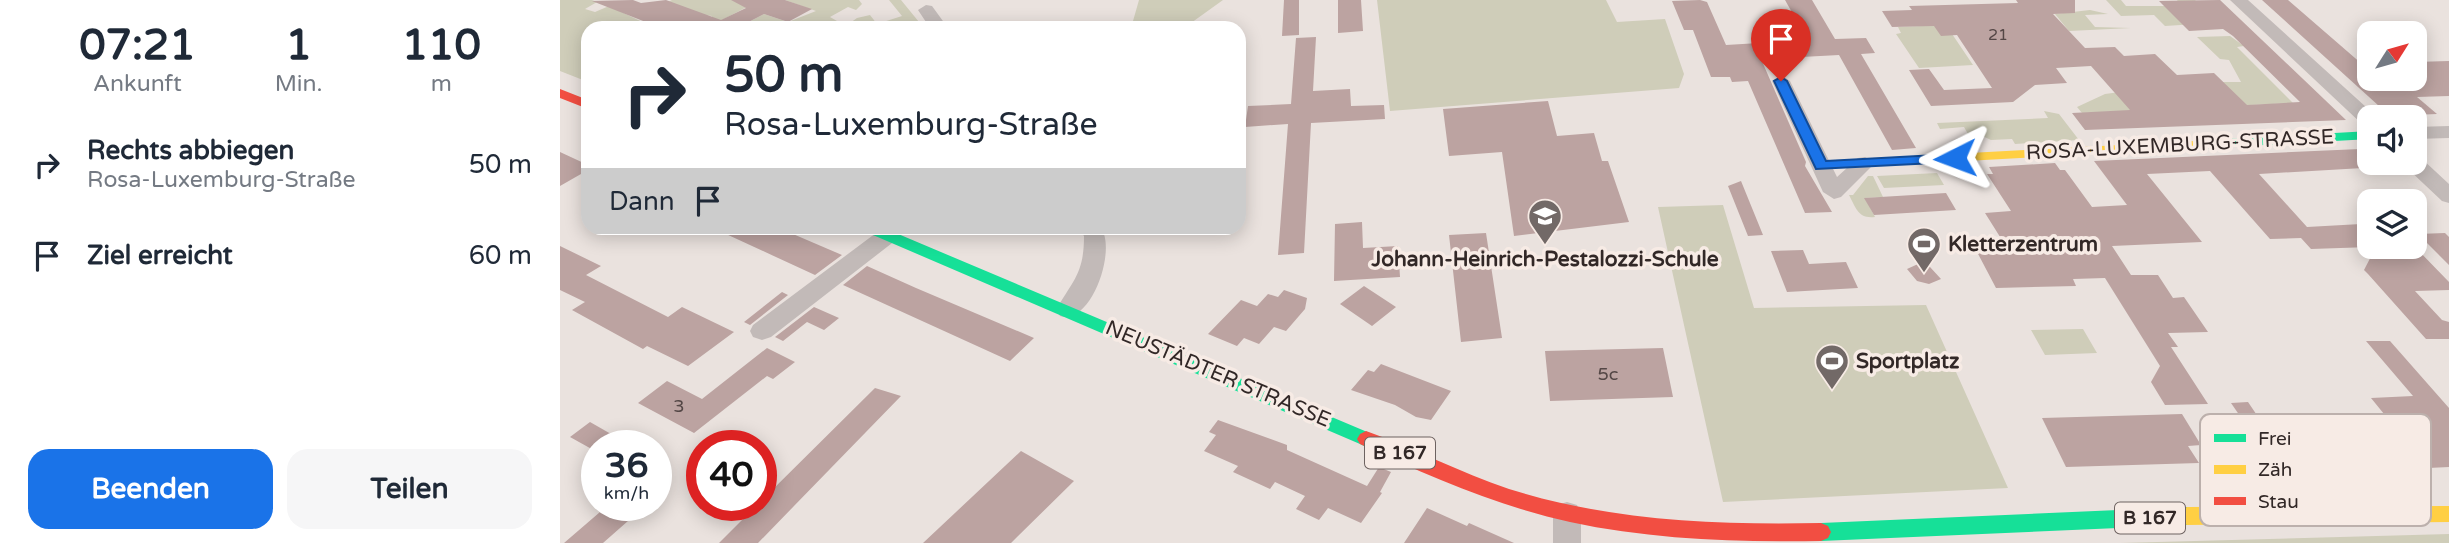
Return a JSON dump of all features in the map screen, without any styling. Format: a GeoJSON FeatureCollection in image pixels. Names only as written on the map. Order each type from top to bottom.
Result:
{"type":"FeatureCollection","features":[{"type":"Feature","properties":{"kind":"main road"},"geometry":{"type":"LineString","coordinates":[[560,93],[581,103]]}},
{"type":"Feature","properties":{"kind":"main road","name":"ROSA-LUXEMBURG-STRASSE"},"geometry":{"type":"LineString","coordinates":[[1864,163],[2357,136]]}},
{"type":"Feature","properties":{"kind":"main road","name":"NEUSTÄDTER STRASSE"},"geometry":{"type":"LineString","coordinates":[[890,235],[1434,468],[1527,503],[1567,514]]}},
{"type":"Feature","properties":{"kind":"main road","name":"B 167"},"geometry":{"type":"LineString","coordinates":[[2431,513],[2449,513]]}},
{"type":"Feature","properties":{"kind":"main road","name":"B 167"},"geometry":{"type":"LineString","coordinates":[[1567,514],[1627,524],[1719,532],[1851,534],[2200,516]]}},
{"type":"Feature","properties":{"kind":"street"},"geometry":{"type":"LineString","coordinates":[[2238,0],[2357,109]]}},
{"type":"Feature","properties":{"kind":"street"},"geometry":{"type":"LineString","coordinates":[[926,10],[934,21]]}},
{"type":"Feature","properties":{"kind":"street","name":"ROSA-LUXEMBURG-STRASSE"},"geometry":{"type":"LineString","coordinates":[[1781,81],[1834,192],[1864,163]]}},
{"type":"Feature","properties":{"kind":"street"},"geometry":{"type":"LineString","coordinates":[[2427,133],[2449,132]]}},
{"type":"Feature","properties":{"kind":"street"},"geometry":{"type":"LineString","coordinates":[[2427,175],[2449,196]]}},
{"type":"Feature","properties":{"kind":"street"},"geometry":{"type":"LineString","coordinates":[[762,331],[875,235]]}},
{"type":"Feature","properties":{"kind":"street"},"geometry":{"type":"LineString","coordinates":[[1068,310],[1083,295],[1093,264],[1095,235]]}},
{"type":"Feature","properties":{"kind":"street"},"geometry":{"type":"LineString","coordinates":[[1567,514],[1567,543]]}},
{"type":"Feature","properties":{"kind":"shaded area"},"geometry":{"type":"Polygon","coordinates":[[[560,0],[592,0],[597,2],[585,9],[595,12],[609,6],[640,21],[581,21],[581,79],[560,71],[560,0]]]}},
{"type":"Feature","properties":{"kind":"shaded area"},"geometry":{"type":"Polygon","coordinates":[[[672,0],[760,0],[720,21],[710,21],[712,16],[655,8],[672,0]]]}},
{"type":"Feature","properties":{"kind":"shaded area"},"geometry":{"type":"Polygon","coordinates":[[[785,0],[859,0],[862,4],[856,10],[848,7],[830,17],[837,21],[791,21],[816,11],[785,0]]]}},
{"type":"Feature","properties":{"kind":"shaded area"},"geometry":{"type":"Polygon","coordinates":[[[889,0],[901,0],[918,21],[886,21],[902,16],[889,0]]]}},
{"type":"Feature","properties":{"kind":"shaded area"},"geometry":{"type":"Polygon","coordinates":[[[1139,0],[1223,0],[1194,21],[1133,21],[1139,0]]]}},
{"type":"Feature","properties":{"kind":"shaded area"},"geometry":{"type":"Polygon","coordinates":[[[1377,0],[1606,0],[1617,22],[1665,19],[1684,74],[1679,88],[1390,111],[1377,0]]]}},
{"type":"Feature","properties":{"kind":"shaded area"},"geometry":{"type":"Polygon","coordinates":[[[2106,0],[2121,0],[2126,6],[2181,6],[2177,0],[2195,0],[2203,8],[2196,24],[2165,26],[2154,15],[2121,16],[2106,0]]]}},
{"type":"Feature","properties":{"kind":"shaded area"},"geometry":{"type":"Polygon","coordinates":[[[2090,10],[2108,14],[2085,15],[2095,27],[2131,28],[2069,31],[2055,14],[2090,10]]]}},
{"type":"Feature","properties":{"kind":"shaded area"},"geometry":{"type":"Polygon","coordinates":[[[764,14],[785,21],[750,21],[764,14]]]}},
{"type":"Feature","properties":{"kind":"shaded area"},"geometry":{"type":"Polygon","coordinates":[[[870,15],[875,21],[853,21],[857,18],[870,15]]]}},
{"type":"Feature","properties":{"kind":"shaded area"},"geometry":{"type":"Polygon","coordinates":[[[1946,25],[1973,65],[1919,68],[1896,34],[1901,33],[1898,27],[1946,25]]]}},
{"type":"Feature","properties":{"kind":"shaded area"},"geometry":{"type":"Polygon","coordinates":[[[2230,36],[2244,46],[2237,47],[2293,103],[2082,113],[2077,107],[2105,94],[2195,82],[2241,82],[2229,60],[2220,59],[2197,37],[2230,36]]]}},
{"type":"Feature","properties":{"kind":"shaded area"},"geometry":{"type":"Polygon","coordinates":[[[2044,111],[2059,114],[2079,140],[2015,144],[2012,139],[1991,140],[1976,133],[1968,134],[1964,127],[1940,129],[1937,123],[2048,118],[2044,111]]]}},
{"type":"Feature","properties":{"kind":"shaded area"},"geometry":{"type":"Polygon","coordinates":[[[1937,173],[1944,185],[1884,188],[1877,176],[1937,173]]]}},
{"type":"Feature","properties":{"kind":"shaded area"},"geometry":{"type":"Polygon","coordinates":[[[1868,176],[1873,176],[1883,197],[1865,198],[1875,217],[1861,214],[1849,195],[1853,195],[1868,176]]]}},
{"type":"Feature","properties":{"kind":"shaded area","name":"Sportplatz"},"geometry":{"type":"Polygon","coordinates":[[[1723,205],[1754,308],[1926,305],[2008,488],[1723,502],[1658,207],[1723,205]]]}},
{"type":"Feature","properties":{"kind":"shaded area"},"geometry":{"type":"Polygon","coordinates":[[[2083,329],[2097,353],[2045,355],[2031,330],[2083,329]]]}},
{"type":"Feature","properties":{"kind":"shaded area"},"geometry":{"type":"Polygon","coordinates":[[[2449,534],[2449,543],[2120,543],[2449,534]]]}},
{"type":"Feature","properties":{"kind":"building"},"geometry":{"type":"Polygon","coordinates":[[[633,0],[641,3],[666,0],[721,20],[746,8],[731,0],[785,0],[812,9],[790,21],[764,14],[750,21],[643,21],[592,1],[633,0]]]}},
{"type":"Feature","properties":{"kind":"building"},"geometry":{"type":"Polygon","coordinates":[[[1284,0],[1299,0],[1299,35],[1282,36],[1284,0]]]}},
{"type":"Feature","properties":{"kind":"building"},"geometry":{"type":"Polygon","coordinates":[[[1338,0],[1361,0],[1363,31],[1338,33],[1338,0]]]}},
{"type":"Feature","properties":{"kind":"building"},"geometry":{"type":"Polygon","coordinates":[[[1785,0],[1812,0],[1835,39],[1866,38],[1875,53],[1861,54],[1916,148],[1892,150],[1839,55],[1761,59],[1806,162],[1805,166],[1832,212],[1805,213],[1748,81],[1732,82],[1730,77],[1711,77],[1693,30],[1684,30],[1672,1],[1707,2],[1726,45],[1794,41],[1785,24],[1798,23],[1785,0]]]}},
{"type":"Feature","properties":{"kind":"building"},"geometry":{"type":"Polygon","coordinates":[[[2016,0],[2075,0],[2075,13],[2053,14],[2085,48],[2115,47],[2124,56],[2155,54],[2177,75],[2214,73],[2247,105],[2300,102],[2233,36],[2223,29],[2189,31],[2159,1],[2220,0],[2346,120],[2085,130],[2072,113],[2130,110],[2091,66],[2056,68],[2067,83],[2035,85],[2013,102],[1931,106],[1909,70],[1929,69],[1944,90],[1992,88],[1957,35],[1941,36],[1934,26],[1892,27],[1882,11],[1912,10],[1909,6],[2018,3],[2016,0]]]}},
{"type":"Feature","properties":{"kind":"building"},"geometry":{"type":"Polygon","coordinates":[[[2262,0],[2288,0],[2357,60],[2357,86],[2262,0]]]}},
{"type":"Feature","properties":{"kind":"building"},"geometry":{"type":"Polygon","coordinates":[[[1316,37],[1313,91],[1350,89],[1351,106],[1384,105],[1385,119],[1311,123],[1304,253],[1278,255],[1288,124],[1246,127],[1246,120],[1248,106],[1291,104],[1296,38],[1316,37]]]}},
{"type":"Feature","properties":{"kind":"building"},"geometry":{"type":"Polygon","coordinates":[[[2449,61],[2449,96],[2417,97],[2426,105],[2378,105],[2362,91],[2427,91],[2427,62],[2449,61]]]}},
{"type":"Feature","properties":{"kind":"building"},"geometry":{"type":"Polygon","coordinates":[[[1548,101],[1557,136],[1594,133],[1602,161],[1608,161],[1629,222],[1514,236],[1502,152],[1449,156],[1443,109],[1548,101]]]}},
{"type":"Feature","properties":{"kind":"building"},"geometry":{"type":"Polygon","coordinates":[[[2427,106],[2437,114],[2427,114],[2427,106]]]}},
{"type":"Feature","properties":{"kind":"building"},"geometry":{"type":"Polygon","coordinates":[[[2357,149],[2357,168],[2259,174],[2307,227],[2357,224],[2357,247],[2311,249],[2301,238],[2270,239],[2210,171],[2147,174],[2202,242],[2112,246],[2131,275],[2158,275],[2173,298],[2184,297],[2208,332],[2168,333],[2178,347],[2171,347],[2208,404],[2165,405],[2151,382],[2160,366],[2105,278],[2073,279],[2076,286],[1996,288],[1976,250],[1993,250],[1988,240],[2002,240],[1985,213],[2011,211],[1987,174],[1993,174],[1989,167],[2055,163],[2060,170],[2065,170],[2092,207],[2127,205],[2094,161],[2357,149]]]}},
{"type":"Feature","properties":{"kind":"building"},"geometry":{"type":"Polygon","coordinates":[[[560,152],[581,162],[581,174],[560,186],[560,152]]]}},
{"type":"Feature","properties":{"kind":"building"},"geometry":{"type":"Polygon","coordinates":[[[1741,181],[1763,235],[1748,236],[1728,186],[1741,181]]]}},
{"type":"Feature","properties":{"kind":"building"},"geometry":{"type":"Polygon","coordinates":[[[1946,193],[1956,210],[1874,215],[1864,198],[1946,193]]]}},
{"type":"Feature","properties":{"kind":"building"},"geometry":{"type":"Polygon","coordinates":[[[1362,222],[1363,248],[1398,246],[1400,277],[1334,281],[1335,224],[1362,222]]]}},
{"type":"Feature","properties":{"kind":"building"},"geometry":{"type":"Polygon","coordinates":[[[1486,233],[1502,338],[1461,342],[1449,235],[1486,233]]]}},
{"type":"Feature","properties":{"kind":"building"},"geometry":{"type":"Polygon","coordinates":[[[2445,233],[2449,237],[2449,265],[2427,243],[2427,234],[2445,233]]]}},
{"type":"Feature","properties":{"kind":"building"},"geometry":{"type":"Polygon","coordinates":[[[728,235],[795,235],[842,255],[815,275],[728,235]]]}},
{"type":"Feature","properties":{"kind":"building"},"geometry":{"type":"Polygon","coordinates":[[[560,246],[601,266],[586,275],[668,317],[682,307],[734,332],[688,366],[647,346],[643,349],[572,310],[585,302],[560,290],[560,246]]]}},
{"type":"Feature","properties":{"kind":"building"},"geometry":{"type":"Polygon","coordinates":[[[1803,250],[1809,264],[1846,262],[1858,288],[1787,292],[1771,251],[1803,250]]]}},
{"type":"Feature","properties":{"kind":"building"},"geometry":{"type":"Polygon","coordinates":[[[2370,259],[2427,259],[2449,282],[2449,290],[2415,291],[2442,320],[2449,322],[2449,339],[2426,339],[2364,270],[2370,259]]]}},
{"type":"Feature","properties":{"kind":"building","name":"Kletterzentrum"},"geometry":{"type":"Polygon","coordinates":[[[1918,264],[1930,267],[1941,279],[1929,284],[1917,281],[1907,269],[1918,264]]]}},
{"type":"Feature","properties":{"kind":"building"},"geometry":{"type":"Polygon","coordinates":[[[867,266],[1034,338],[1010,361],[843,285],[867,266]]]}},
{"type":"Feature","properties":{"kind":"building"},"geometry":{"type":"Polygon","coordinates":[[[1364,286],[1396,307],[1372,326],[1340,304],[1364,286]]]}},
{"type":"Feature","properties":{"kind":"building"},"geometry":{"type":"Polygon","coordinates":[[[1284,290],[1307,298],[1305,309],[1286,331],[1274,327],[1259,344],[1244,338],[1237,346],[1208,334],[1241,300],[1257,306],[1268,294],[1278,297],[1284,290]]]}},
{"type":"Feature","properties":{"kind":"building"},"geometry":{"type":"Polygon","coordinates":[[[782,292],[788,295],[750,325],[744,322],[782,292]]]}},
{"type":"Feature","properties":{"kind":"building"},"geometry":{"type":"Polygon","coordinates":[[[814,307],[839,318],[824,330],[807,322],[783,341],[775,337],[814,307]]]}},
{"type":"Feature","properties":{"kind":"building"},"geometry":{"type":"Polygon","coordinates":[[[2366,341],[2390,341],[2449,408],[2449,467],[2431,468],[2431,414],[2384,414],[2371,398],[2413,396],[2366,341]]]}},
{"type":"Feature","properties":{"kind":"building"},"geometry":{"type":"Polygon","coordinates":[[[767,348],[795,362],[773,379],[767,376],[698,430],[688,430],[638,403],[667,381],[702,399],[767,348]]]}},
{"type":"Feature","properties":{"kind":"building"},"geometry":{"type":"Polygon","coordinates":[[[1663,348],[1673,397],[1550,401],[1545,351],[1663,348]]]}},
{"type":"Feature","properties":{"kind":"building"},"geometry":{"type":"Polygon","coordinates":[[[1381,364],[1451,391],[1431,420],[1416,417],[1395,405],[1351,390],[1368,370],[1374,372],[1381,364]]]}},
{"type":"Feature","properties":{"kind":"building"},"geometry":{"type":"Polygon","coordinates":[[[875,388],[901,396],[758,543],[719,543],[741,521],[777,521],[777,485],[875,388]]]}},
{"type":"Feature","properties":{"kind":"building"},"geometry":{"type":"Polygon","coordinates":[[[2248,402],[2256,414],[2239,414],[2231,403],[2248,402]]]}},
{"type":"Feature","properties":{"kind":"building"},"geometry":{"type":"Polygon","coordinates":[[[2182,414],[2200,443],[2188,446],[2199,463],[2066,467],[2042,418],[2182,414]]]}},
{"type":"Feature","properties":{"kind":"building"},"geometry":{"type":"Polygon","coordinates":[[[1218,420],[1287,445],[1287,450],[1367,486],[1379,467],[1391,472],[1380,492],[1382,493],[1361,523],[1328,508],[1319,520],[1296,509],[1305,496],[1275,482],[1270,489],[1233,472],[1238,466],[1204,451],[1216,435],[1209,432],[1218,420]]]}},
{"type":"Feature","properties":{"kind":"building"},"geometry":{"type":"Polygon","coordinates":[[[590,422],[604,430],[581,430],[581,443],[570,437],[590,422]]]}},
{"type":"Feature","properties":{"kind":"building"},"geometry":{"type":"Polygon","coordinates":[[[1021,451],[1074,481],[1011,543],[923,543],[1021,451]]]}},
{"type":"Feature","properties":{"kind":"building"},"geometry":{"type":"Polygon","coordinates":[[[1427,508],[1467,526],[1469,523],[1514,543],[1404,543],[1427,508]]]}},
{"type":"Feature","properties":{"kind":"building"},"geometry":{"type":"Polygon","coordinates":[[[590,521],[628,521],[603,543],[564,543],[590,521]]]}},
{"type":"Feature","properties":{"kind":"traffic: fast"},"geometry":{"type":"LineString","coordinates":[[2193,145],[2357,136]]}},
{"type":"Feature","properties":{"kind":"traffic: fast"},"geometry":{"type":"LineString","coordinates":[[887,235],[1366,439]]}},
{"type":"Feature","properties":{"kind":"traffic: fast"},"geometry":{"type":"LineString","coordinates":[[1821,532],[2187,516]]}},
{"type":"Feature","properties":{"kind":"traffic: slow"},"geometry":{"type":"LineString","coordinates":[[1821,165],[2193,145]]}},
{"type":"Feature","properties":{"kind":"traffic: slow"},"geometry":{"type":"LineString","coordinates":[[2431,514],[2449,514]]}},
{"type":"Feature","properties":{"kind":"traffic: slow"},"geometry":{"type":"LineString","coordinates":[[2187,516],[2200,516]]}},
{"type":"Feature","properties":{"kind":"traffic: jam"},"geometry":{"type":"LineString","coordinates":[[560,93],[581,102]]}},
{"type":"Feature","properties":{"kind":"traffic: jam"},"geometry":{"type":"LineString","coordinates":[[1366,439],[1470,484],[1570,514],[1677,529],[1821,532]]}},
{"type":"Feature","properties":{"kind":"place","name":"Johann-Heinrich-Pestalozzi-Schule"},"geometry":{"type":"Point","coordinates":[1545,246]}},
{"type":"Feature","properties":{"kind":"place","name":"Kletterzentrum"},"geometry":{"type":"Point","coordinates":[1924,274]}},
{"type":"Feature","properties":{"kind":"place","name":"Sportplatz"},"geometry":{"type":"Point","coordinates":[1832,391]}},
{"type":"Feature","properties":{"kind":"route"},"geometry":{"type":"LineString","coordinates":[[1781,81],[1821,166],[1955,158]]}}]}
